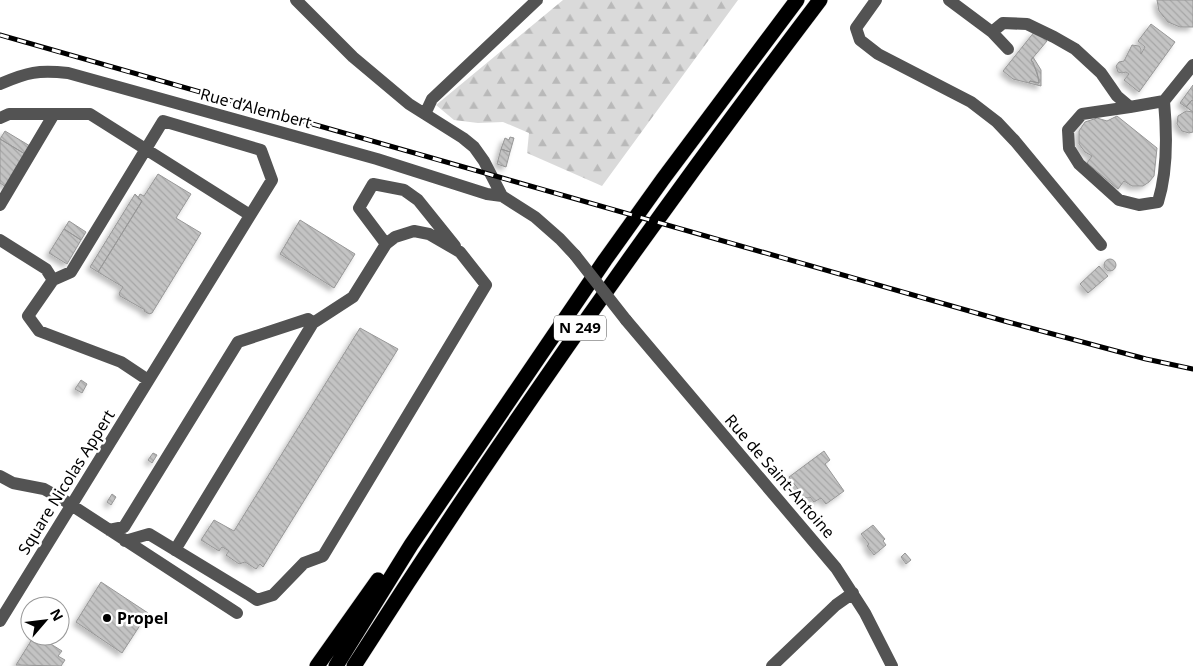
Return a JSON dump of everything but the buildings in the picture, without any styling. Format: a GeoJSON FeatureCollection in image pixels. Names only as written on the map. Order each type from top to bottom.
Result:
{"type":"FeatureCollection","features":[{"type":"Feature","properties":{"kind":"highway","name":"N 249"},"geometry":{"type":"LineString","coordinates":[[336,666],[411,545],[605,260],[679,157],[797,0]]}},
{"type":"Feature","properties":{"kind":"highway","name":"N 249"},"geometry":{"type":"LineString","coordinates":[[354,666],[432,545],[529,401],[661,214],[820,0]]}},
{"type":"Feature","properties":{"kind":"highway","name":"N 249"},"geometry":{"type":"LineString","coordinates":[[317,666],[395,555],[411,545]]}},
{"type":"Feature","properties":{"kind":"street"},"geometry":{"type":"LineString","coordinates":[[296,0],[353,57],[409,104],[474,147],[484,161],[502,196]]}},
{"type":"Feature","properties":{"kind":"street"},"geometry":{"type":"LineString","coordinates":[[425,114],[432,99],[537,0]]}},
{"type":"Feature","properties":{"kind":"street"},"geometry":{"type":"LineString","coordinates":[[876,0],[856,28],[860,40],[878,54],[971,102],[997,122],[1101,245]]}},
{"type":"Feature","properties":{"kind":"street"},"geometry":{"type":"LineString","coordinates":[[949,0],[992,32],[1008,49]]}},
{"type":"Feature","properties":{"kind":"street"},"geometry":{"type":"LineString","coordinates":[[992,32],[1003,23],[1027,24],[1054,37],[1075,49],[1101,72],[1117,96],[1130,107]]}},
{"type":"Feature","properties":{"kind":"street"},"geometry":{"type":"LineString","coordinates":[[1164,101],[1166,126],[1163,187],[1158,202],[1139,205],[1119,200],[1079,164],[1070,148],[1068,130],[1082,114],[1164,101],[1193,65]]}},
{"type":"Feature","properties":{"kind":"street","name":"Rue d’Alembert"},"geometry":{"type":"LineString","coordinates":[[0,84],[24,74],[46,71],[68,73],[377,159],[487,194],[502,196]]}},
{"type":"Feature","properties":{"kind":"street"},"geometry":{"type":"LineString","coordinates":[[0,118],[9,114],[90,114],[250,215]]}},
{"type":"Feature","properties":{"kind":"street"},"geometry":{"type":"LineString","coordinates":[[0,205],[54,114]]}},
{"type":"Feature","properties":{"kind":"street","name":"Square Nicolas Appert"},"geometry":{"type":"LineString","coordinates":[[0,621],[272,180],[261,150],[163,121],[146,149]]}},
{"type":"Feature","properties":{"kind":"street"},"geometry":{"type":"LineString","coordinates":[[146,149],[71,272],[53,280],[28,316],[39,331],[121,362],[148,380]]}},
{"type":"Feature","properties":{"kind":"street"},"geometry":{"type":"LineString","coordinates":[[125,540],[149,534],[257,600],[273,595],[304,564],[323,556],[486,285],[418,200],[404,190],[373,184],[359,208],[386,244]]}},
{"type":"Feature","properties":{"kind":"street","name":"Rue de Saint-Antoine"},"geometry":{"type":"LineString","coordinates":[[502,196],[535,217],[575,255],[626,320],[818,545],[836,568],[865,613],[892,666]]}},
{"type":"Feature","properties":{"kind":"street"},"geometry":{"type":"LineString","coordinates":[[175,550],[313,323],[353,296],[386,244],[395,237],[414,231],[429,234],[460,252]]}},
{"type":"Feature","properties":{"kind":"street"},"geometry":{"type":"LineString","coordinates":[[0,240],[46,269],[53,280]]}},
{"type":"Feature","properties":{"kind":"street"},"geometry":{"type":"LineString","coordinates":[[109,530],[124,527],[238,342],[308,319],[313,323]]}},
{"type":"Feature","properties":{"kind":"street"},"geometry":{"type":"LineString","coordinates":[[0,476],[12,483],[44,489],[237,613]]}},
{"type":"Feature","properties":{"kind":"street"},"geometry":{"type":"LineString","coordinates":[[772,666],[836,604],[852,593]]}},
{"type":"Feature","properties":{"kind":"green space"},"geometry":{"type":"Polygon","coordinates":[[[563,0],[738,0],[602,186],[527,153],[529,133],[503,122],[478,123],[454,120],[436,105],[563,0]]]}},
{"type":"Feature","properties":{"kind":"railway"},"geometry":{"type":"LineString","coordinates":[[0,35],[1008,322],[1146,359],[1193,369]]}},
{"type":"Feature","properties":{"kind":"place","name":"Propel"},"geometry":{"type":"Point","coordinates":[107,618]}}]}
